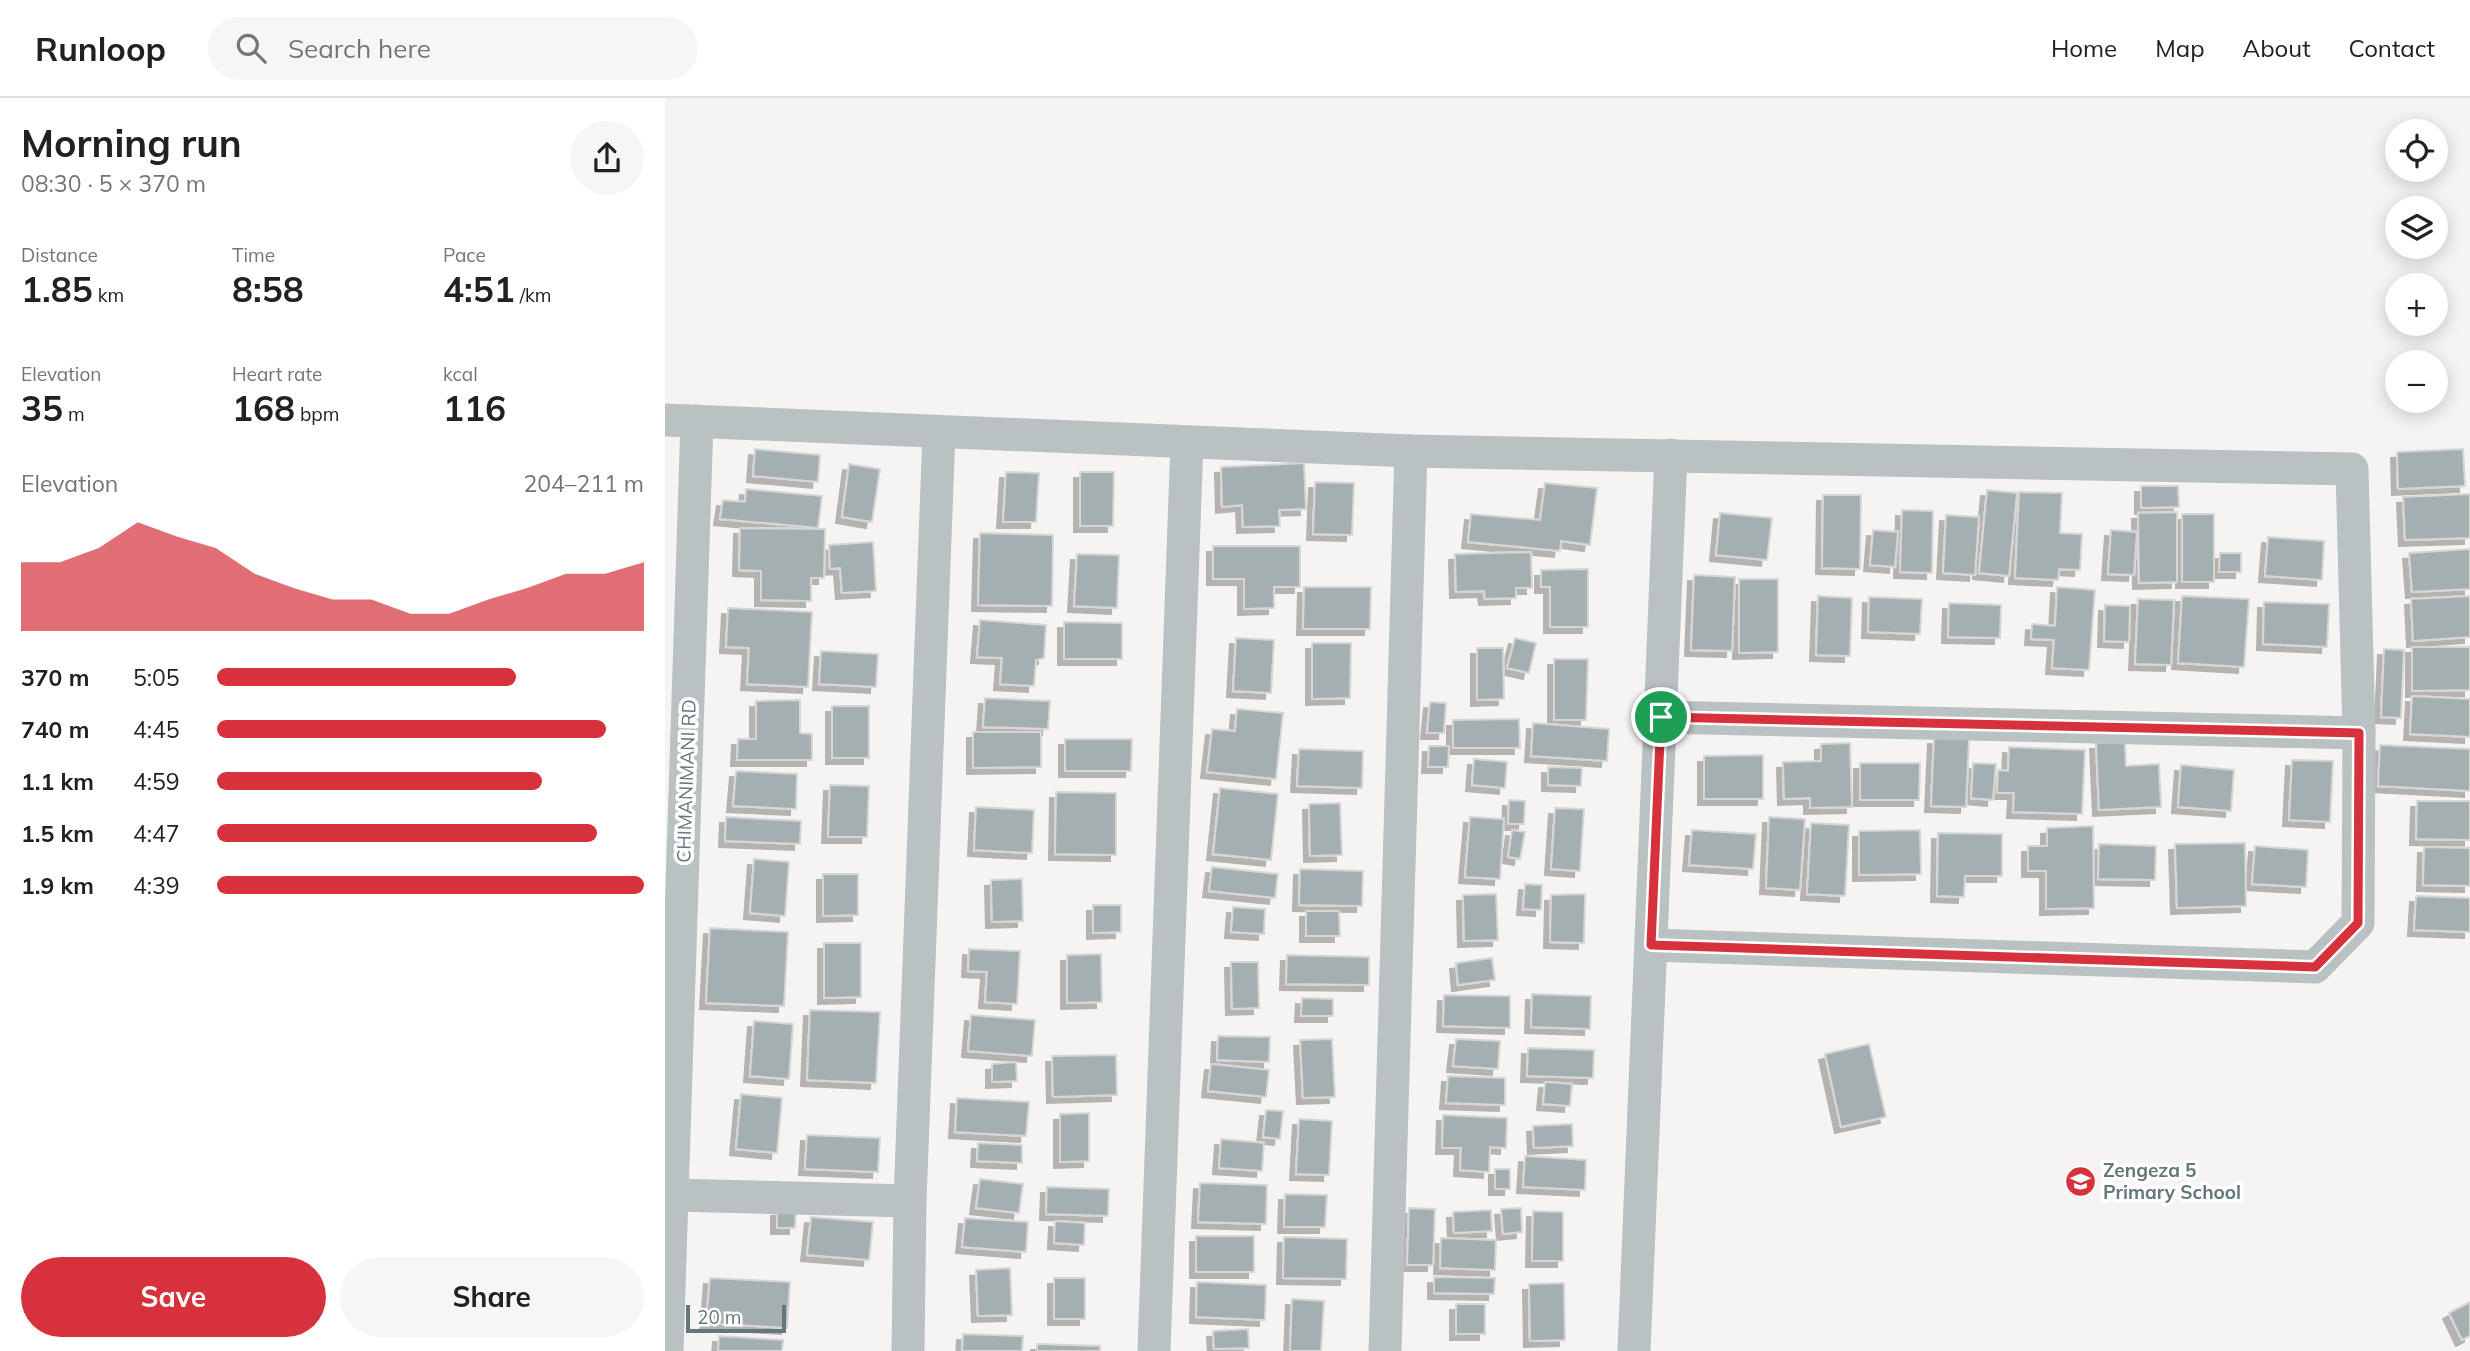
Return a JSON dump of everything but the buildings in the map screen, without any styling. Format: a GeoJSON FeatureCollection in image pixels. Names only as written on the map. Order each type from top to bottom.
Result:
{"type":"FeatureCollection","features":[{"type":"Feature","properties":{"kind":"street"},"geometry":{"type":"LineString","coordinates":[[681,420],[1411,451],[2352,469],[2359,733],[2358,923],[2315,967],[1651,945]]}},
{"type":"Feature","properties":{"kind":"street","name":"CHIMANIMANI RD"},"geometry":{"type":"LineString","coordinates":[[667,1351],[672,1195],[681,420]]}},
{"type":"Feature","properties":{"kind":"street"},"geometry":{"type":"LineString","coordinates":[[908,1351],[909,1201],[939,432]]}},
{"type":"Feature","properties":{"kind":"street"},"geometry":{"type":"LineString","coordinates":[[1154,1351],[1187,442]]}},
{"type":"Feature","properties":{"kind":"street"},"geometry":{"type":"LineString","coordinates":[[1385,1351],[1411,451]]}},
{"type":"Feature","properties":{"kind":"street"},"geometry":{"type":"LineString","coordinates":[[1634,1351],[1671,455]]}},
{"type":"Feature","properties":{"kind":"street"},"geometry":{"type":"LineString","coordinates":[[1661,717],[2359,733]]}},
{"type":"Feature","properties":{"kind":"street"},"geometry":{"type":"LineString","coordinates":[[672,1195],[909,1201]]}},
{"type":"Feature","properties":{"kind":"place","name":"Zengeza 5 Primary School"},"geometry":{"type":"Point","coordinates":[2080,1181]}},
{"type":"Feature","properties":{"kind":"route"},"geometry":{"type":"LineString","coordinates":[[1661,717],[2359,733],[2358,923],[2315,967],[1651,945],[1661,717]]}}]}
